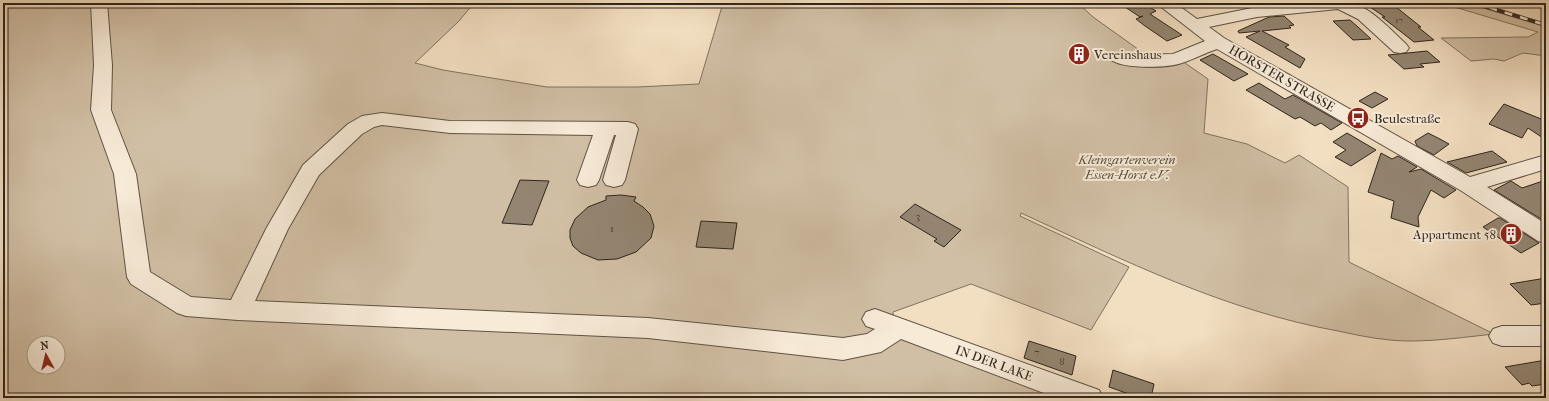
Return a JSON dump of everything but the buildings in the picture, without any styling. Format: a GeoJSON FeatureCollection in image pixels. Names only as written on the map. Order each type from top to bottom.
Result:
{"type":"FeatureCollection","features":[{"type":"Feature","properties":{"kind":"street"},"geometry":{"type":"LineString","coordinates":[[99,3],[103,65],[101,110],[125,174],[139,277],[186,306],[238,310],[281,223],[311,170],[355,129],[369,121],[382,119],[450,127],[628,129],[614,180]]}},
{"type":"Feature","properties":{"kind":"street","name":"HORSTER STRASSE"},"geometry":{"type":"LineString","coordinates":[[1164,3],[1218,42],[1468,185],[1546,235]]}},
{"type":"Feature","properties":{"kind":"street"},"geometry":{"type":"LineString","coordinates":[[1194,26],[1257,12],[1338,4],[1349,6],[1357,11],[1400,48]]}},
{"type":"Feature","properties":{"kind":"street"},"geometry":{"type":"LineString","coordinates":[[1117,57],[1127,61],[1176,59],[1218,42]]}},
{"type":"Feature","properties":{"kind":"street"},"geometry":{"type":"LineString","coordinates":[[588,180],[606,128]]}},
{"type":"Feature","properties":{"kind":"street"},"geometry":{"type":"LineString","coordinates":[[1468,185],[1546,162]]}},
{"type":"Feature","properties":{"kind":"street","name":"IN DER LAKE"},"geometry":{"type":"LineString","coordinates":[[238,310],[648,328],[843,349],[872,344],[887,324],[1089,398]]}},
{"type":"Feature","properties":{"kind":"street"},"geometry":{"type":"LineString","coordinates":[[1502,336],[1516,334],[1530,338],[1546,336]]}},
{"type":"Feature","properties":{"kind":"green space","name":"Kleingartenverein Essen-Horst e.V."},"geometry":{"type":"Polygon","coordinates":[[[3,3],[474,3],[459,21],[415,63],[443,70],[547,87],[637,87],[699,84],[723,3],[1078,3],[1093,17],[1149,57],[1175,56],[1208,79],[1204,133],[1247,144],[1285,163],[1299,155],[1348,187],[1349,262],[1494,334],[1442,340],[1401,341],[1364,336],[1296,322],[1256,311],[1176,282],[1137,266],[1021,213],[1020,216],[1129,267],[1091,330],[971,284],[893,312],[894,324],[1077,398],[3,398],[3,3]]]}},
{"type":"Feature","properties":{"kind":"green space"},"geometry":{"type":"Polygon","coordinates":[[[1441,3],[1467,3],[1546,27],[1546,56],[1523,53],[1504,61],[1494,59],[1471,61],[1441,38],[1528,37],[1538,32],[1441,3]]]}},
{"type":"Feature","properties":{"kind":"railway"},"geometry":{"type":"LineString","coordinates":[[1474,3],[1546,25]]}},
{"type":"Feature","properties":{"kind":"place","name":"Vereinshaus"},"geometry":{"type":"Point","coordinates":[1079,54]}},
{"type":"Feature","properties":{"kind":"place","name":"Beulestraße"},"geometry":{"type":"Point","coordinates":[1358,118]}},
{"type":"Feature","properties":{"kind":"place","name":"Appartment 58"},"geometry":{"type":"Point","coordinates":[1511,234]}}]}
